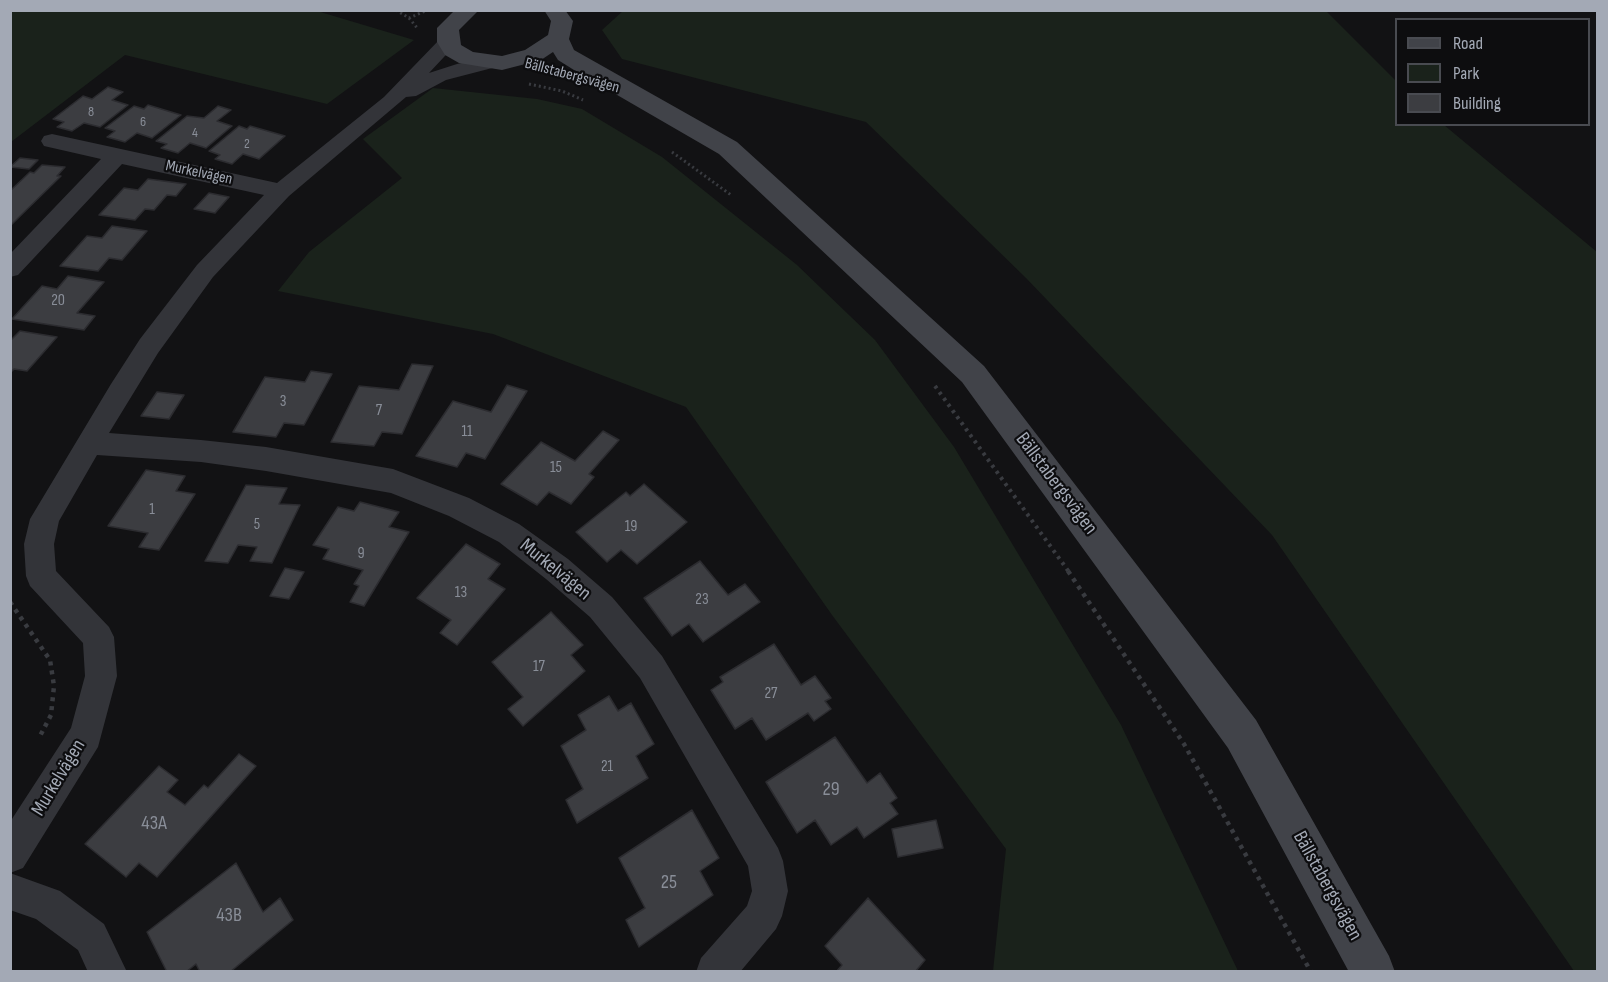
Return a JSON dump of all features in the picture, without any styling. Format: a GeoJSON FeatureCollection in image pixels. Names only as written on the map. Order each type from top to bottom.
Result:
{"type":"FeatureCollection","features":[{"type":"Feature","properties":{"kind":"street","name":"Bällstabergsvägen"},"geometry":{"type":"LineString","coordinates":[[428,10],[448,35],[453,50],[467,58],[509,68],[573,74],[631,93]]}},
{"type":"Feature","properties":{"kind":"street"},"geometry":{"type":"LineString","coordinates":[[448,35],[469,10]]}},
{"type":"Feature","properties":{"kind":"street","name":"Bällstabergsvägen"},"geometry":{"type":"LineString","coordinates":[[509,68],[533,55],[560,20]]}},
{"type":"Feature","properties":{"kind":"street","name":"Bällstabergsvägen"},"geometry":{"type":"LineString","coordinates":[[560,20],[559,45],[567,55],[728,148],[974,374],[1242,734],[1373,972]]}},
{"type":"Feature","properties":{"kind":"street","name":"Murkelvägen"},"geometry":{"type":"LineString","coordinates":[[10,855],[86,735],[101,676],[98,637],[41,576],[39,544],[45,519],[149,346],[205,272],[282,191],[391,101],[448,35]]}},
{"type":"Feature","properties":{"kind":"street","name":"Murkelvägen"},"geometry":{"type":"LineString","coordinates":[[391,101],[440,76],[464,68],[509,68]]}},
{"type":"Feature","properties":{"kind":"street","name":"Murkelvägen"},"geometry":{"type":"LineString","coordinates":[[52,141],[282,191]]}},
{"type":"Feature","properties":{"kind":"street"},"geometry":{"type":"LineString","coordinates":[[10,269],[117,156]]}},
{"type":"Feature","properties":{"kind":"street","name":"Murkelvägen"},"geometry":{"type":"LineString","coordinates":[[90,443],[245,456],[393,481],[459,507],[510,533],[557,569],[600,607],[651,667],[765,861],[770,891],[763,916],[715,972]]}},
{"type":"Feature","properties":{"kind":"street"},"geometry":{"type":"LineString","coordinates":[[10,891],[47,904],[91,937],[108,972]]}},
{"type":"Feature","properties":{"kind":"path"},"geometry":{"type":"LineString","coordinates":[[396,10],[409,18],[428,10]]}},
{"type":"Feature","properties":{"kind":"path"},"geometry":{"type":"LineString","coordinates":[[509,68],[592,104]]}},
{"type":"Feature","properties":{"kind":"path"},"geometry":{"type":"LineString","coordinates":[[666,148],[738,200]]}},
{"type":"Feature","properties":{"kind":"path"},"geometry":{"type":"LineString","coordinates":[[933,382],[1085,595],[1184,744],[1311,972]]}},
{"type":"Feature","properties":{"kind":"path"},"geometry":{"type":"LineString","coordinates":[[10,602],[50,660],[54,686],[51,715],[35,746]]}},
{"type":"Feature","properties":{"kind":"green space"},"geometry":{"type":"Polygon","coordinates":[[[11,10],[317,11],[414,40],[327,104],[125,55],[11,142],[11,10]]]}},
{"type":"Feature","properties":{"kind":"green space"},"geometry":{"type":"Polygon","coordinates":[[[624,10],[1326,11],[1395,80],[1395,126],[1445,126],[1597,252],[1597,971],[1574,971],[1272,535],[1026,278],[866,122],[622,59],[602,30],[624,10]]]}},
{"type":"Feature","properties":{"kind":"green space"},"geometry":{"type":"Polygon","coordinates":[[[433,88],[537,99],[582,109],[662,157],[797,265],[875,340],[954,447],[1121,725],[1238,971],[993,971],[1006,849],[832,615],[686,407],[493,334],[278,291],[309,252],[402,178],[363,139],[433,88]]]}},
{"type":"Feature","properties":{"kind":"building"},"geometry":{"type":"Polygon","coordinates":[[[108,87],[123,92],[112,100],[128,105],[100,127],[84,123],[72,131],[57,127],[64,122],[53,119],[83,96],[92,99],[108,87]]]}},
{"type":"Feature","properties":{"kind":"building"},"geometry":{"type":"Polygon","coordinates":[[[148,105],[181,115],[152,138],[137,133],[125,142],[107,137],[115,131],[105,128],[134,106],[144,109],[148,105]]]}},
{"type":"Feature","properties":{"kind":"building"},"geometry":{"type":"Polygon","coordinates":[[[218,106],[231,110],[217,121],[232,126],[206,148],[190,143],[178,153],[161,148],[167,144],[156,141],[187,116],[204,118],[218,106]]]}},
{"type":"Feature","properties":{"kind":"building"},"geometry":{"type":"Polygon","coordinates":[[[239,126],[247,129],[250,126],[285,136],[259,159],[243,154],[232,164],[215,159],[220,155],[209,151],[239,126]]]}},
{"type":"Feature","properties":{"kind":"building"},"geometry":{"type":"Polygon","coordinates":[[[20,158],[38,160],[29,169],[10,167],[20,158]]]}},
{"type":"Feature","properties":{"kind":"building"},"geometry":{"type":"Polygon","coordinates":[[[42,165],[65,167],[57,176],[61,176],[10,226],[10,191],[30,172],[34,173],[42,165]]]}},
{"type":"Feature","properties":{"kind":"building"},"geometry":{"type":"Polygon","coordinates":[[[148,179],[186,184],[176,196],[167,195],[154,210],[145,209],[135,220],[99,215],[124,188],[138,190],[148,179]]]}},
{"type":"Feature","properties":{"kind":"building"},"geometry":{"type":"Polygon","coordinates":[[[209,193],[229,197],[215,213],[194,209],[209,193]]]}},
{"type":"Feature","properties":{"kind":"building"},"geometry":{"type":"Polygon","coordinates":[[[112,226],[147,231],[122,260],[109,258],[98,271],[60,266],[87,236],[102,238],[112,226]]]}},
{"type":"Feature","properties":{"kind":"building"},"geometry":{"type":"Polygon","coordinates":[[[68,276],[104,282],[77,313],[95,316],[84,330],[12,319],[42,286],[57,289],[68,276]]]}},
{"type":"Feature","properties":{"kind":"building"},"geometry":{"type":"Polygon","coordinates":[[[20,331],[57,337],[27,371],[14,369],[10,373],[10,341],[20,331]]]}},
{"type":"Feature","properties":{"kind":"building"},"geometry":{"type":"Polygon","coordinates":[[[412,364],[433,366],[402,434],[382,432],[374,446],[331,442],[359,386],[399,390],[412,364]]]}},
{"type":"Feature","properties":{"kind":"building"},"geometry":{"type":"Polygon","coordinates":[[[311,371],[332,374],[304,425],[284,423],[276,437],[233,432],[265,377],[305,382],[311,371]]]}},
{"type":"Feature","properties":{"kind":"building"},"geometry":{"type":"Polygon","coordinates":[[[507,385],[527,391],[485,459],[466,453],[457,467],[416,456],[453,401],[491,412],[507,385]]]}},
{"type":"Feature","properties":{"kind":"building"},"geometry":{"type":"Polygon","coordinates":[[[157,392],[184,395],[169,419],[141,416],[157,392]]]}},
{"type":"Feature","properties":{"kind":"building"},"geometry":{"type":"Polygon","coordinates":[[[603,431],[619,440],[589,474],[594,477],[571,504],[549,492],[537,505],[501,484],[541,442],[575,461],[603,431]]]}},
{"type":"Feature","properties":{"kind":"building"},"geometry":{"type":"Polygon","coordinates":[[[146,470],[185,476],[176,491],[195,494],[159,550],[139,547],[148,533],[108,526],[146,470]]]}},
{"type":"Feature","properties":{"kind":"building"},"geometry":{"type":"Polygon","coordinates":[[[644,484],[687,522],[637,564],[621,550],[607,562],[576,532],[626,492],[630,496],[644,484]]]}},
{"type":"Feature","properties":{"kind":"building"},"geometry":{"type":"Polygon","coordinates":[[[246,485],[287,488],[279,504],[300,505],[272,563],[250,561],[257,547],[238,545],[228,563],[205,561],[246,485]]]}},
{"type":"Feature","properties":{"kind":"building"},"geometry":{"type":"Polygon","coordinates":[[[360,502],[399,512],[389,527],[409,532],[364,606],[350,602],[359,586],[354,584],[363,570],[323,559],[329,549],[313,545],[338,507],[354,511],[360,502]]]}},
{"type":"Feature","properties":{"kind":"building"},"geometry":{"type":"Polygon","coordinates":[[[466,544],[500,564],[488,579],[505,589],[457,645],[440,633],[451,620],[417,598],[466,544]]]}},
{"type":"Feature","properties":{"kind":"building"},"geometry":{"type":"Polygon","coordinates":[[[700,561],[728,595],[745,584],[760,602],[703,642],[689,624],[672,636],[644,598],[700,561]]]}},
{"type":"Feature","properties":{"kind":"building"},"geometry":{"type":"Polygon","coordinates":[[[285,568],[304,572],[289,599],[270,596],[285,568]]]}},
{"type":"Feature","properties":{"kind":"building"},"geometry":{"type":"Polygon","coordinates":[[[551,612],[583,645],[571,655],[585,671],[523,726],[508,709],[523,697],[492,662],[551,612]]]}},
{"type":"Feature","properties":{"kind":"building"},"geometry":{"type":"Polygon","coordinates":[[[774,644],[801,685],[815,676],[831,698],[825,701],[831,709],[814,721],[808,713],[766,740],[752,718],[735,729],[711,690],[723,682],[720,677],[774,644]]]}},
{"type":"Feature","properties":{"kind":"building"},"geometry":{"type":"Polygon","coordinates":[[[609,696],[618,711],[631,703],[654,744],[636,756],[648,778],[577,823],[566,800],[583,789],[561,746],[586,730],[578,715],[609,696]]]}},
{"type":"Feature","properties":{"kind":"building"},"geometry":{"type":"Polygon","coordinates":[[[835,737],[867,783],[880,773],[897,798],[890,803],[898,814],[864,838],[857,827],[831,845],[815,820],[797,833],[766,782],[835,737]]]}},
{"type":"Feature","properties":{"kind":"building"},"geometry":{"type":"Polygon","coordinates":[[[239,754],[256,766],[157,877],[139,863],[126,877],[85,844],[159,766],[178,780],[167,792],[185,805],[204,785],[208,788],[239,754]]]}},
{"type":"Feature","properties":{"kind":"building"},"geometry":{"type":"Polygon","coordinates":[[[692,810],[719,858],[700,871],[713,895],[639,947],[626,920],[645,908],[619,858],[692,810]]]}},
{"type":"Feature","properties":{"kind":"building"},"geometry":{"type":"Polygon","coordinates":[[[936,820],[943,848],[898,857],[892,829],[936,820]]]}},
{"type":"Feature","properties":{"kind":"building"},"geometry":{"type":"Polygon","coordinates":[[[236,863],[263,912],[280,898],[293,920],[230,972],[200,972],[196,964],[186,972],[167,972],[147,932],[236,863]]]}},
{"type":"Feature","properties":{"kind":"building"},"geometry":{"type":"Polygon","coordinates":[[[868,898],[925,960],[915,972],[836,972],[842,965],[825,946],[868,898]]]}}]}
